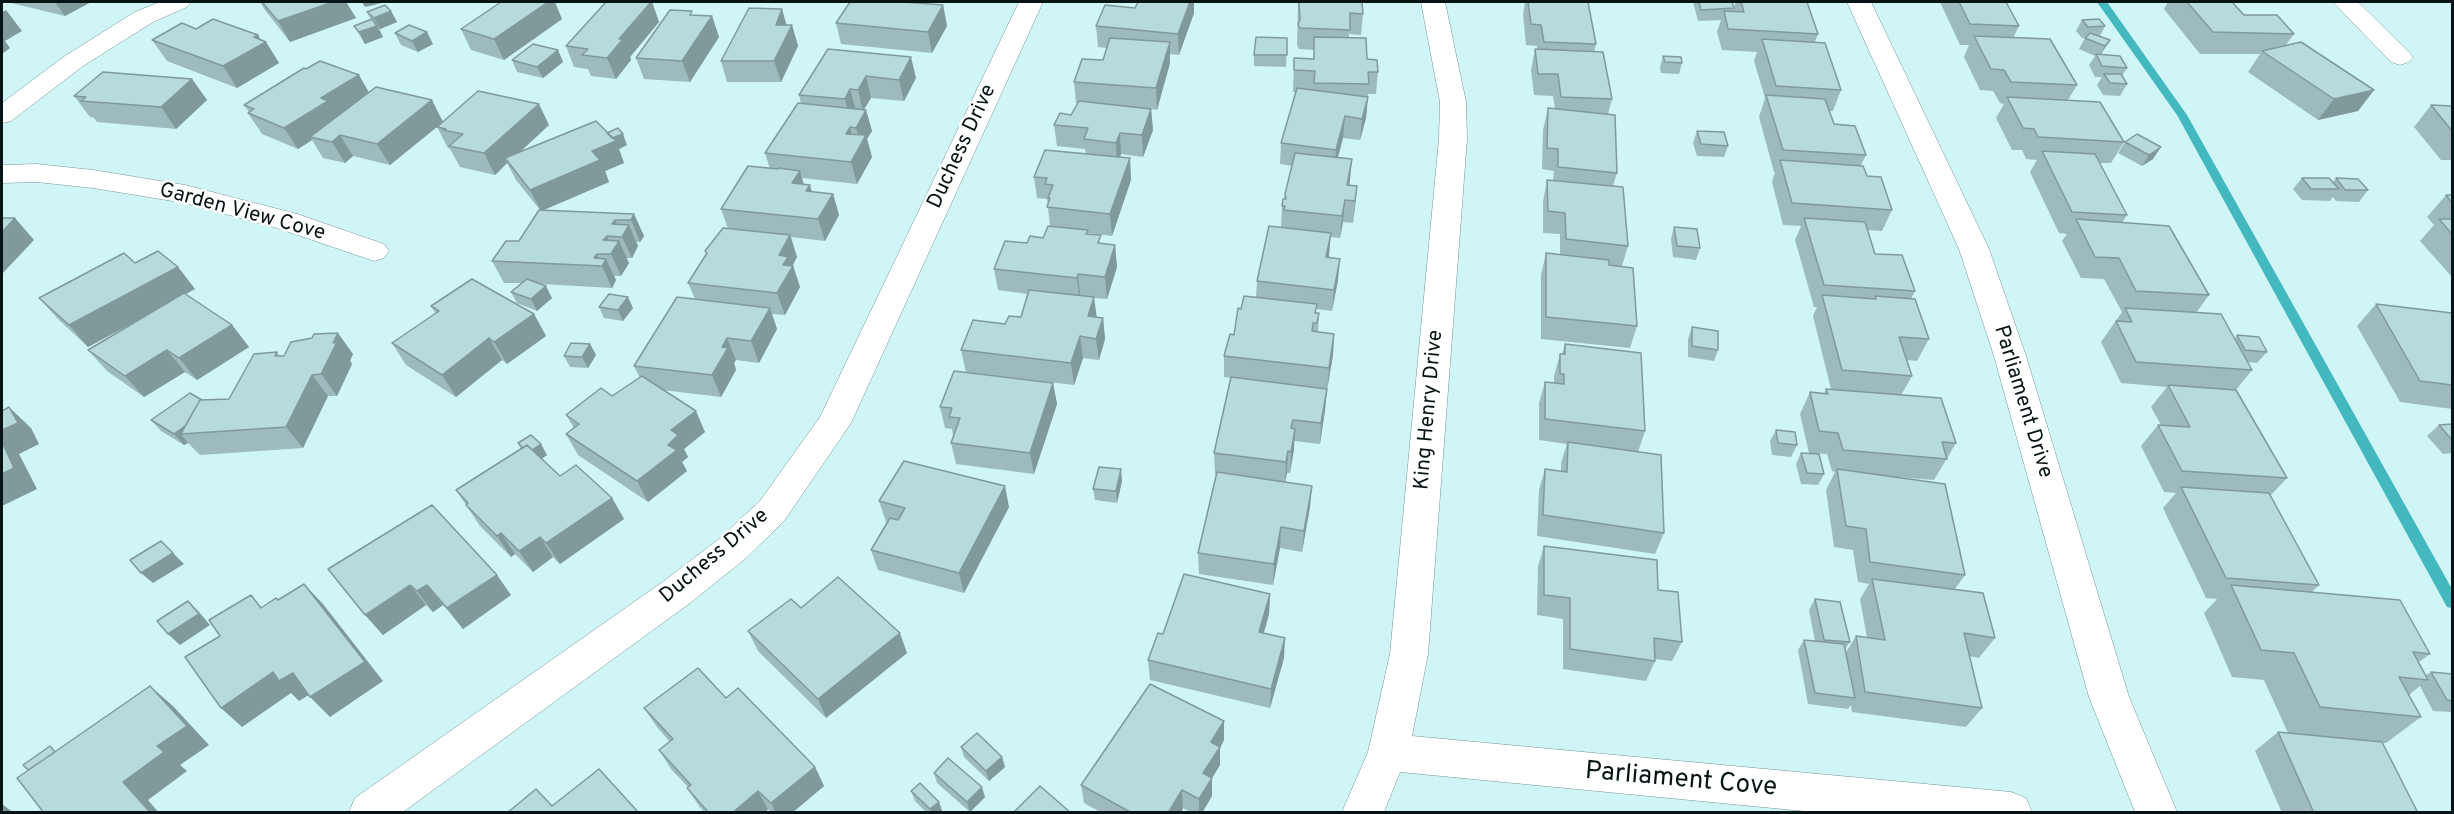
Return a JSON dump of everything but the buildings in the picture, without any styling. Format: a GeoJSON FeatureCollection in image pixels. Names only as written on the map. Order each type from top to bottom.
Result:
{"type":"FeatureCollection","features":[{"type":"Feature","properties":{"kind":"street"},"geometry":{"type":"LineString","coordinates":[[2,115],[74,61],[144,17],[179,2]]}},
{"type":"Feature","properties":{"kind":"street","name":"Duchess Drive"},"geometry":{"type":"LineString","coordinates":[[370,813],[677,592],[732,549],[772,511],[834,423],[1031,2]]}},
{"type":"Feature","properties":{"kind":"street","name":"King Henry Drive"},"geometry":{"type":"LineString","coordinates":[[1363,813],[1388,752],[1409,654],[1453,139],[1453,102],[1433,2]]}},
{"type":"Feature","properties":{"kind":"street","name":"Parliament Drive"},"geometry":{"type":"LineString","coordinates":[[1859,2],[1974,249],[2010,356],[2109,697],[2156,813]]}},
{"type":"Feature","properties":{"kind":"street"},"geometry":{"type":"LineString","coordinates":[[2345,2],[2400,57]]}},
{"type":"Feature","properties":{"kind":"street","name":"Garden View Cove"},"geometry":{"type":"LineString","coordinates":[[2,174],[37,174],[93,179],[185,194],[286,221],[374,252]]}},
{"type":"Feature","properties":{"kind":"street","name":"Parliament Cove"},"geometry":{"type":"LineString","coordinates":[[1388,752],[2011,813]]}},
{"type":"Feature","properties":{"kind":"waterway"},"geometry":{"type":"LineString","coordinates":[[2102,2],[2182,115],[2452,602]]}}]}
